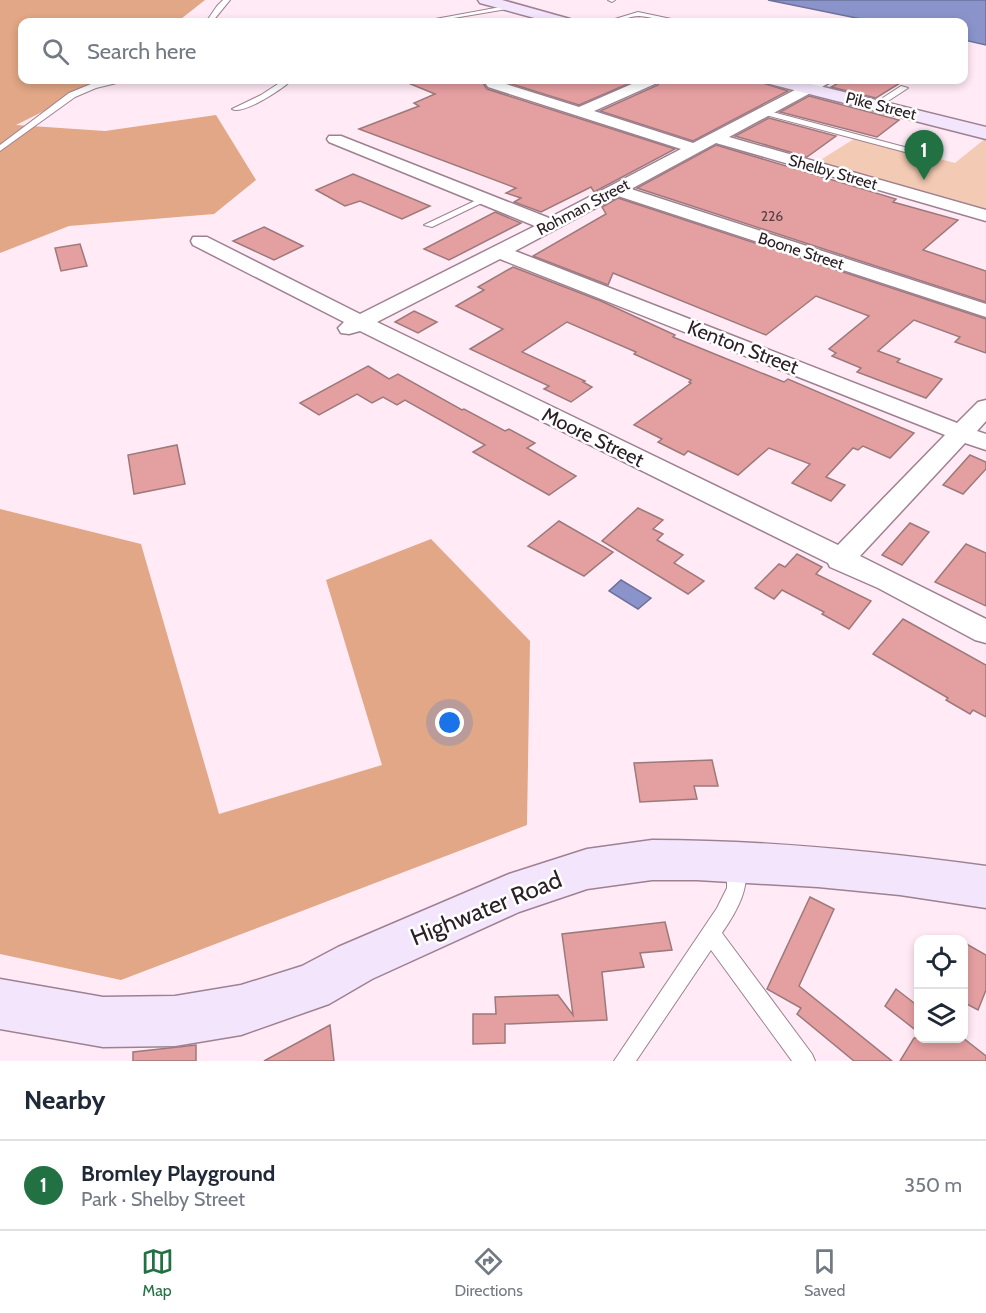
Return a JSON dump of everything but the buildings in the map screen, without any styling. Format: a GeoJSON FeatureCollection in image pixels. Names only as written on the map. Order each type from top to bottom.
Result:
{"type":"FeatureCollection","features":[{"type":"Feature","properties":{"kind":"street"},"geometry":{"type":"LineString","coordinates":[[497,2],[552,18]]}},
{"type":"Feature","properties":{"kind":"street"},"geometry":{"type":"LineString","coordinates":[[493,84],[696,148]]}},
{"type":"Feature","properties":{"kind":"street"},"geometry":{"type":"LineString","coordinates":[[580,112],[643,84]]}},
{"type":"Feature","properties":{"kind":"street","name":"Pike Street"},"geometry":{"type":"LineString","coordinates":[[817,84],[876,105],[986,133]]}},
{"type":"Feature","properties":{"kind":"street","name":"Rohman Street"},"geometry":{"type":"LineString","coordinates":[[351,327],[817,84]]}},
{"type":"Feature","properties":{"kind":"street","name":"Shelby Street"},"geometry":{"type":"LineString","coordinates":[[715,138],[986,216]]}},
{"type":"Feature","properties":{"kind":"street"},"geometry":{"type":"LineString","coordinates":[[335,139],[550,225]]}},
{"type":"Feature","properties":{"kind":"street","name":"Boone Street"},"geometry":{"type":"LineString","coordinates":[[616,190],[986,311]]}},
{"type":"Feature","properties":{"kind":"street","name":"Moore Street"},"geometry":{"type":"LineString","coordinates":[[200,241],[351,327],[986,632]]}},
{"type":"Feature","properties":{"kind":"street","name":"Kenton Street"},"geometry":{"type":"LineString","coordinates":[[498,252],[986,443]]}},
{"type":"Feature","properties":{"kind":"street"},"geometry":{"type":"LineString","coordinates":[[840,560],[986,407]]}},
{"type":"Feature","properties":{"kind":"street","name":"Highwater Road"},"geometry":{"type":"LineString","coordinates":[[0,1004],[103,1022],[175,1021],[241,1010],[312,987],[355,963],[509,894],[587,869],[652,860],[736,862],[888,874],[986,887]]}},
{"type":"Feature","properties":{"kind":"lane"},"geometry":{"type":"LineString","coordinates":[[212,18],[227,0]]}},
{"type":"Feature","properties":{"kind":"lane"},"geometry":{"type":"LineString","coordinates":[[461,18],[497,2]]}},
{"type":"Feature","properties":{"kind":"lane"},"geometry":{"type":"LineString","coordinates":[[623,18],[638,14],[657,18]]}},
{"type":"Feature","properties":{"kind":"lane"},"geometry":{"type":"LineString","coordinates":[[0,149],[72,94],[104,84]]}},
{"type":"Feature","properties":{"kind":"lane"},"geometry":{"type":"LineString","coordinates":[[236,109],[264,97],[282,84]]}},
{"type":"Feature","properties":{"kind":"lane"},"geometry":{"type":"LineString","coordinates":[[876,105],[904,88]]}},
{"type":"Feature","properties":{"kind":"lane"},"geometry":{"type":"LineString","coordinates":[[765,112],[905,150]]}},
{"type":"Feature","properties":{"kind":"lane"},"geometry":{"type":"LineString","coordinates":[[429,225],[486,199]]}},
{"type":"Feature","properties":{"kind":"lane"},"geometry":{"type":"LineString","coordinates":[[624,1061],[724,914],[736,888],[736,862]]}},
{"type":"Feature","properties":{"kind":"lane"},"geometry":{"type":"LineString","coordinates":[[710,933],[805,1061]]}},
{"type":"Feature","properties":{"kind":"shaded area"},"geometry":{"type":"Polygon","coordinates":[[[0,0],[205,0],[182,18],[18,18],[18,84],[104,84],[94,86],[16,125],[105,131],[216,115],[256,180],[214,214],[69,226],[0,253],[0,0]]]}},
{"type":"Feature","properties":{"kind":"shaded area"},"geometry":{"type":"Polygon","coordinates":[[[857,137],[955,163],[986,138],[986,216],[811,166],[857,137]]]}},
{"type":"Feature","properties":{"kind":"shaded area"},"geometry":{"type":"Polygon","coordinates":[[[0,509],[141,544],[219,814],[382,765],[326,580],[431,539],[530,641],[527,825],[121,980],[0,954],[0,509]]]}},
{"type":"Feature","properties":{"kind":"water"},"geometry":{"type":"Polygon","coordinates":[[[768,0],[986,0],[986,45],[968,41],[968,18],[856,18],[768,0]]]}},
{"type":"Feature","properties":{"kind":"water"},"geometry":{"type":"Polygon","coordinates":[[[621,580],[651,598],[638,609],[609,591],[621,580]]]}},
{"type":"Feature","properties":{"kind":"place","name":"Bromley Playground"},"geometry":{"type":"Point","coordinates":[924,180]}}]}
